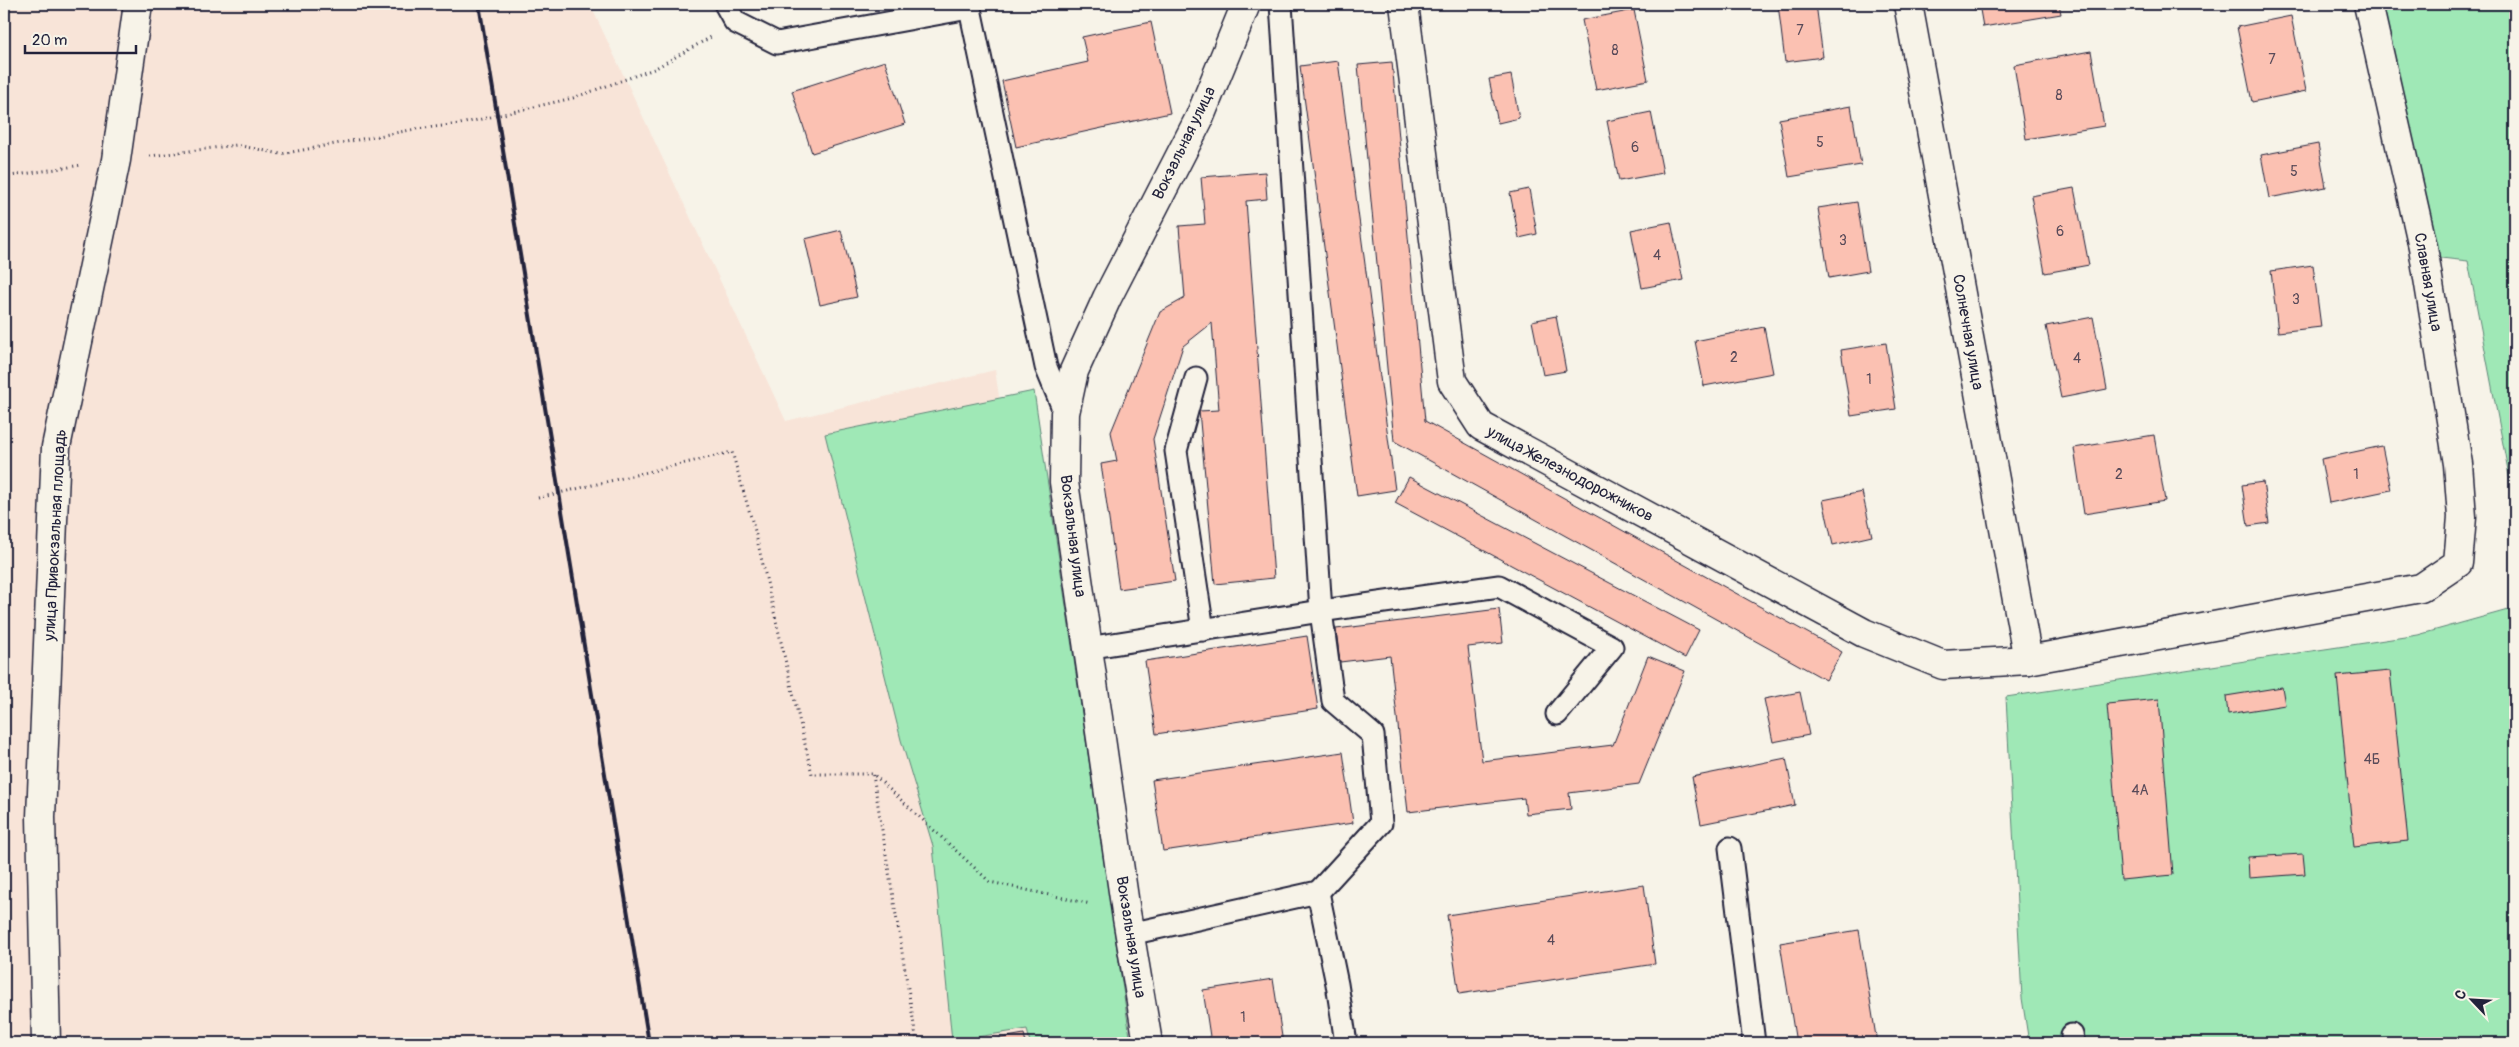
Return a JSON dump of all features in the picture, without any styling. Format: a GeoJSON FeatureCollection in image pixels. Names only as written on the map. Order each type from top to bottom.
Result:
{"type":"FeatureCollection","features":[{"type":"Feature","properties":{"kind":"street","name":"улица Привокзальная площадь"},"geometry":{"type":"LineString","coordinates":[[46,1043],[41,817],[56,447],[116,160],[138,4]]}},
{"type":"Feature","properties":{"kind":"street","name":"Вокзальная улица"},"geometry":{"type":"LineString","coordinates":[[1148,1043],[1128,923],[1064,482],[1064,413],[1078,362],[1107,298],[1199,119],[1246,4]]}},
{"type":"Feature","properties":{"kind":"street","name":"улица Железнодорожников"},"geometry":{"type":"LineString","coordinates":[[1404,4],[1452,381],[1481,426],[1864,633],[1943,664],[2028,660],[2421,588],[2458,563]]}},
{"type":"Feature","properties":{"kind":"street","name":"Солнечная улица"},"geometry":{"type":"LineString","coordinates":[[1908,4],[2028,660]]}},
{"type":"Feature","properties":{"kind":"street","name":"Славная улица"},"geometry":{"type":"LineString","coordinates":[[2368,4],[2428,276],[2458,464],[2462,517],[2458,563]]}},
{"type":"Feature","properties":{"kind":"lane"},"geometry":{"type":"LineString","coordinates":[[725,4],[735,22],[777,43],[969,6],[1046,367],[1064,413]]}},
{"type":"Feature","properties":{"kind":"lane"},"geometry":{"type":"LineString","coordinates":[[1128,923],[1318,892],[1382,823],[1373,735],[1333,701],[1321,611],[1281,4]]}},
{"type":"Feature","properties":{"kind":"lane"},"geometry":{"type":"LineString","coordinates":[[1196,378],[1176,451],[1203,630]]}},
{"type":"Feature","properties":{"kind":"lane"},"geometry":{"type":"LineString","coordinates":[[1088,648],[1321,611],[1499,586],[1612,647],[1557,714]]}},
{"type":"Feature","properties":{"kind":"lane"},"geometry":{"type":"LineString","coordinates":[[1730,848],[1754,1043]]}},
{"type":"Feature","properties":{"kind":"lane"},"geometry":{"type":"LineString","coordinates":[[1318,892],[1337,984],[1346,1043]]}},
{"type":"Feature","properties":{"kind":"path"},"geometry":{"type":"LineString","coordinates":[[4,177],[116,160],[237,145],[281,154],[416,129],[460,124],[546,105],[654,69],[735,22]]}},
{"type":"Feature","properties":{"kind":"path"},"geometry":{"type":"LineString","coordinates":[[538,498],[732,452],[755,531],[812,774],[873,774],[990,882],[1128,923]]}},
{"type":"Feature","properties":{"kind":"path"},"geometry":{"type":"LineString","coordinates":[[873,774],[917,1043]]}},
{"type":"Feature","properties":{"kind":"shaded area"},"geometry":{"type":"Polygon","coordinates":[[[4,4],[590,4],[786,421],[995,370],[1097,1043],[4,1043],[4,4]]]}},
{"type":"Feature","properties":{"kind":"green space"},"geometry":{"type":"Polygon","coordinates":[[[2377,4],[2515,4],[2515,507],[2468,261],[2432,257],[2377,4]]]}},
{"type":"Feature","properties":{"kind":"green space"},"geometry":{"type":"Polygon","coordinates":[[[1034,391],[1131,1043],[1030,1043],[1027,1029],[952,1041],[933,846],[901,740],[825,434],[1034,391]]]}},
{"type":"Feature","properties":{"kind":"green space"},"geometry":{"type":"Polygon","coordinates":[[[2515,608],[2515,1043],[2029,1043],[2022,998],[2006,697],[2418,635],[2515,608]]]}},
{"type":"Feature","properties":{"kind":"building"},"geometry":{"type":"Polygon","coordinates":[[[1778,4],[1816,4],[1823,57],[1785,62],[1778,4]]]}},
{"type":"Feature","properties":{"kind":"building"},"geometry":{"type":"Polygon","coordinates":[[[1979,4],[2059,4],[2061,14],[1983,27],[1979,4]]]}},
{"type":"Feature","properties":{"kind":"building"},"geometry":{"type":"Polygon","coordinates":[[[1634,10],[1648,80],[1596,90],[1582,20],[1634,10]]]}},
{"type":"Feature","properties":{"kind":"building"},"geometry":{"type":"Polygon","coordinates":[[[2291,16],[2306,91],[2252,102],[2237,27],[2291,16]]]}},
{"type":"Feature","properties":{"kind":"building"},"geometry":{"type":"Polygon","coordinates":[[[1151,22],[1170,113],[1016,147],[1002,81],[1088,62],[1082,37],[1151,22]]]}},
{"type":"Feature","properties":{"kind":"building"},"geometry":{"type":"Polygon","coordinates":[[[2091,51],[2104,126],[2026,139],[2014,65],[2091,51]]]}},
{"type":"Feature","properties":{"kind":"building"},"geometry":{"type":"Polygon","coordinates":[[[885,61],[905,124],[812,153],[792,91],[885,61]]]}},
{"type":"Feature","properties":{"kind":"building"},"geometry":{"type":"Polygon","coordinates":[[[1338,61],[1395,490],[1357,496],[1300,66],[1338,61]]]}},
{"type":"Feature","properties":{"kind":"building"},"geometry":{"type":"Polygon","coordinates":[[[1392,62],[1425,421],[1842,652],[1826,680],[1394,441],[1358,65],[1392,62]]]}},
{"type":"Feature","properties":{"kind":"building"},"geometry":{"type":"Polygon","coordinates":[[[1511,75],[1519,118],[1498,123],[1489,79],[1511,75]]]}},
{"type":"Feature","properties":{"kind":"building"},"geometry":{"type":"Polygon","coordinates":[[[1851,106],[1861,165],[1789,177],[1779,119],[1851,106]]]}},
{"type":"Feature","properties":{"kind":"building"},"geometry":{"type":"Polygon","coordinates":[[[1651,112],[1663,173],[1619,181],[1607,121],[1651,112]]]}},
{"type":"Feature","properties":{"kind":"building"},"geometry":{"type":"Polygon","coordinates":[[[2318,144],[2326,187],[2269,198],[2261,155],[2318,144]]]}},
{"type":"Feature","properties":{"kind":"building"},"geometry":{"type":"Polygon","coordinates":[[[1265,172],[1267,199],[1246,201],[1274,578],[1215,584],[1199,411],[1219,410],[1212,323],[1183,346],[1153,439],[1175,581],[1119,589],[1101,464],[1117,461],[1111,432],[1160,312],[1185,298],[1179,226],[1205,224],[1201,177],[1265,172]]]}},
{"type":"Feature","properties":{"kind":"building"},"geometry":{"type":"Polygon","coordinates":[[[2074,188],[2089,265],[2045,273],[2031,196],[2074,188]]]}},
{"type":"Feature","properties":{"kind":"building"},"geometry":{"type":"Polygon","coordinates":[[[1529,189],[1537,234],[1519,238],[1510,193],[1529,189]]]}},
{"type":"Feature","properties":{"kind":"building"},"geometry":{"type":"Polygon","coordinates":[[[1857,202],[1868,271],[1829,278],[1818,208],[1857,202]]]}},
{"type":"Feature","properties":{"kind":"building"},"geometry":{"type":"Polygon","coordinates":[[[1671,222],[1683,280],[1642,288],[1631,230],[1671,222]]]}},
{"type":"Feature","properties":{"kind":"building"},"geometry":{"type":"Polygon","coordinates":[[[841,230],[857,297],[820,305],[805,239],[841,230]]]}},
{"type":"Feature","properties":{"kind":"building"},"geometry":{"type":"Polygon","coordinates":[[[2313,265],[2321,327],[2278,332],[2271,271],[2313,265]]]}},
{"type":"Feature","properties":{"kind":"building"},"geometry":{"type":"Polygon","coordinates":[[[1556,316],[1566,371],[1543,375],[1532,321],[1556,316]]]}},
{"type":"Feature","properties":{"kind":"building"},"geometry":{"type":"Polygon","coordinates":[[[2093,317],[2107,389],[2061,398],[2046,326],[2093,317]]]}},
{"type":"Feature","properties":{"kind":"building"},"geometry":{"type":"Polygon","coordinates":[[[1764,327],[1773,373],[1704,386],[1695,341],[1764,327]]]}},
{"type":"Feature","properties":{"kind":"building"},"geometry":{"type":"Polygon","coordinates":[[[1886,343],[1896,409],[1851,416],[1841,350],[1886,343]]]}},
{"type":"Feature","properties":{"kind":"building"},"geometry":{"type":"Polygon","coordinates":[[[2154,435],[2165,501],[2084,514],[2074,448],[2154,435]]]}},
{"type":"Feature","properties":{"kind":"building"},"geometry":{"type":"Polygon","coordinates":[[[2382,446],[2391,490],[2329,503],[2321,459],[2382,446]]]}},
{"type":"Feature","properties":{"kind":"building"},"geometry":{"type":"Polygon","coordinates":[[[1409,477],[1699,630],[1685,658],[1395,503],[1409,477]]]}},
{"type":"Feature","properties":{"kind":"building"},"geometry":{"type":"Polygon","coordinates":[[[2263,482],[2269,523],[2248,526],[2242,485],[2263,482]]]}},
{"type":"Feature","properties":{"kind":"building"},"geometry":{"type":"Polygon","coordinates":[[[1862,492],[1872,536],[1833,545],[1823,500],[1862,492]]]}},
{"type":"Feature","properties":{"kind":"building"},"geometry":{"type":"Polygon","coordinates":[[[1499,609],[1503,643],[1468,647],[1482,761],[1613,745],[1648,656],[1685,671],[1639,784],[1569,793],[1571,809],[1526,814],[1524,798],[1408,812],[1390,656],[1340,662],[1336,629],[1499,609]]]}},
{"type":"Feature","properties":{"kind":"building"},"geometry":{"type":"Polygon","coordinates":[[[1307,636],[1318,709],[1156,734],[1145,661],[1307,636]]]}},
{"type":"Feature","properties":{"kind":"building"},"geometry":{"type":"Polygon","coordinates":[[[2390,671],[2408,841],[2354,847],[2337,676],[2390,671]]]}},
{"type":"Feature","properties":{"kind":"building"},"geometry":{"type":"Polygon","coordinates":[[[2282,687],[2285,705],[2228,714],[2226,696],[2282,687]]]}},
{"type":"Feature","properties":{"kind":"building"},"geometry":{"type":"Polygon","coordinates":[[[1800,692],[1809,735],[1773,742],[1764,699],[1800,692]]]}},
{"type":"Feature","properties":{"kind":"building"},"geometry":{"type":"Polygon","coordinates":[[[2159,699],[2173,875],[2121,880],[2107,704],[2159,699]]]}},
{"type":"Feature","properties":{"kind":"building"},"geometry":{"type":"Polygon","coordinates":[[[1343,752],[1353,823],[1163,851],[1152,780],[1343,752]]]}},
{"type":"Feature","properties":{"kind":"building"},"geometry":{"type":"Polygon","coordinates":[[[1786,758],[1795,805],[1701,824],[1692,777],[1786,758]]]}},
{"type":"Feature","properties":{"kind":"building"},"geometry":{"type":"Polygon","coordinates":[[[2303,854],[2305,874],[2249,878],[2248,857],[2303,854]]]}},
{"type":"Feature","properties":{"kind":"building"},"geometry":{"type":"Polygon","coordinates":[[[1644,885],[1655,964],[1459,994],[1447,915],[1644,885]]]}},
{"type":"Feature","properties":{"kind":"building"},"geometry":{"type":"Polygon","coordinates":[[[1859,930],[1877,1043],[1796,1043],[1780,943],[1859,930]]]}},
{"type":"Feature","properties":{"kind":"building"},"geometry":{"type":"Polygon","coordinates":[[[1273,979],[1283,1043],[1211,1043],[1203,990],[1273,979]]]}},
{"type":"Feature","properties":{"kind":"building"},"geometry":{"type":"Polygon","coordinates":[[[1024,1034],[1026,1043],[980,1043],[980,1042],[1024,1034]]]}},
{"type":"Feature","properties":{"kind":"railway"},"geometry":{"type":"LineString","coordinates":[[479,4],[649,1043]]}}]}
